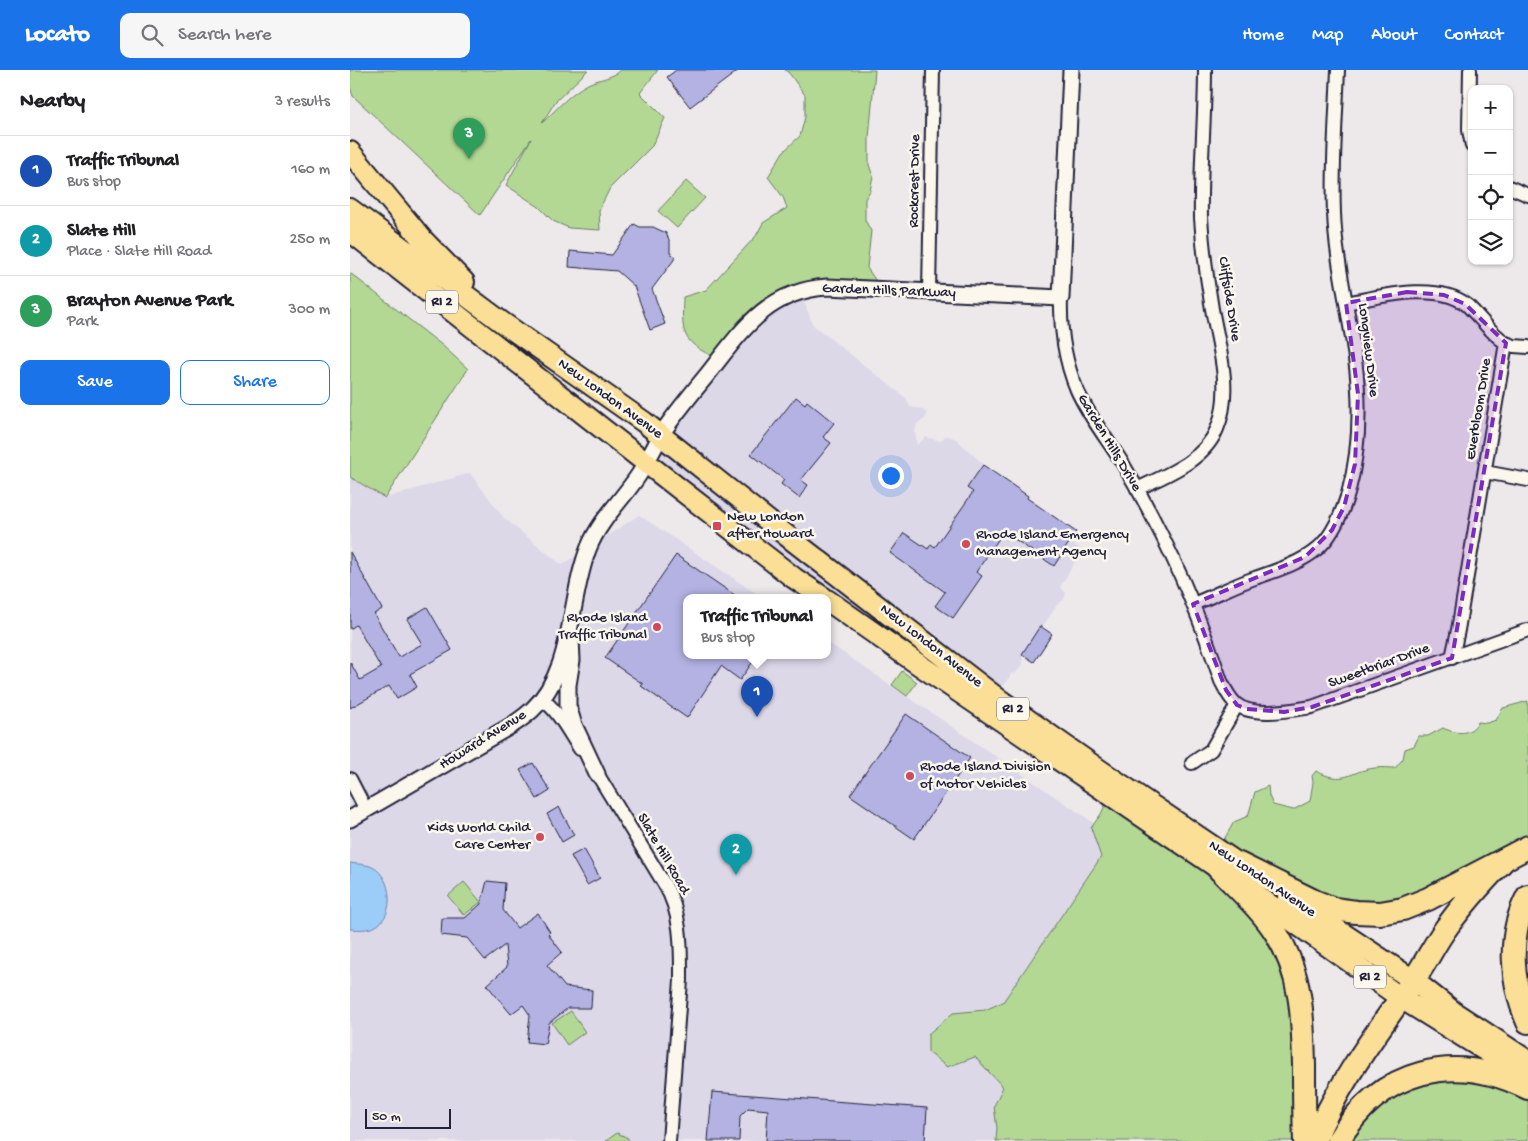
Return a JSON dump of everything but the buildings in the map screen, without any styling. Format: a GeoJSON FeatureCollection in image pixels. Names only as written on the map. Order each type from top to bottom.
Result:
{"type":"FeatureCollection","features":[{"type":"Feature","properties":{"kind":"highway"},"geometry":{"type":"LineString","coordinates":[[1228,866],[1324,906],[1342,911],[1369,913],[1390,911],[1416,904],[1528,847]]}},
{"type":"Feature","properties":{"kind":"highway"},"geometry":{"type":"LineString","coordinates":[[1314,1141],[1325,1115],[1348,1075],[1443,933],[1470,896],[1503,861]]}},
{"type":"Feature","properties":{"kind":"highway"},"geometry":{"type":"LineString","coordinates":[[1228,866],[1284,946],[1294,971],[1300,995],[1303,1020],[1305,1141]]}},
{"type":"Feature","properties":{"kind":"highway"},"geometry":{"type":"LineString","coordinates":[[1528,896],[1516,929],[1514,958],[1516,986],[1528,1022]]}},
{"type":"Feature","properties":{"kind":"highway"},"geometry":{"type":"LineString","coordinates":[[1338,1141],[1351,1121],[1368,1102],[1401,1081],[1424,1073],[1449,1069],[1473,1070],[1505,1078],[1528,1088]]}},
{"type":"Feature","properties":{"kind":"main road"},"geometry":{"type":"LineString","coordinates":[[350,152],[422,240],[503,323]]}},
{"type":"Feature","properties":{"kind":"main road","name":"New London Avenue"},"geometry":{"type":"LineString","coordinates":[[350,209],[503,323],[629,411],[796,543],[998,698],[1101,771],[1228,866]]}},
{"type":"Feature","properties":{"kind":"main road","name":"New London Avenue"},"geometry":{"type":"LineString","coordinates":[[350,231],[794,578],[818,594]]}},
{"type":"Feature","properties":{"kind":"main road","name":"New London Avenue"},"geometry":{"type":"LineString","coordinates":[[831,603],[918,664],[1228,866],[1407,989],[1528,1077]]}},
{"type":"Feature","properties":{"kind":"main road","name":"New London Avenue"},"geometry":{"type":"LineString","coordinates":[[1407,989],[1456,1013],[1528,1061]]}},
{"type":"Feature","properties":{"kind":"street","name":"Rockcrest Drive"},"geometry":{"type":"LineString","coordinates":[[930,292],[933,70]]}},
{"type":"Feature","properties":{"kind":"street","name":"Garden Hills Drive"},"geometry":{"type":"LineString","coordinates":[[1071,70],[1061,314],[1066,355],[1082,402],[1122,464],[1156,523],[1193,604],[1221,681],[1237,705]]}},
{"type":"Feature","properties":{"kind":"street","name":"Cliffside Drive"},"geometry":{"type":"LineString","coordinates":[[1137,489],[1164,477],[1201,452],[1217,430],[1225,404],[1226,392],[1221,352],[1212,307],[1202,220],[1205,70]]}},
{"type":"Feature","properties":{"kind":"street","name":"Longview Drive"},"geometry":{"type":"LineString","coordinates":[[1193,604],[1267,574],[1305,557],[1317,549],[1338,520],[1352,480],[1358,430],[1357,377],[1339,264],[1334,214],[1338,70]]}},
{"type":"Feature","properties":{"kind":"street"},"geometry":{"type":"LineString","coordinates":[[1469,130],[1470,70]]}},
{"type":"Feature","properties":{"kind":"street"},"geometry":{"type":"LineString","coordinates":[[1513,189],[1528,195]]}},
{"type":"Feature","properties":{"kind":"street","name":"Garden Hills Parkway"},"geometry":{"type":"LineString","coordinates":[[646,462],[673,418],[745,327],[762,311],[780,300],[797,293],[827,287],[1062,298]]}},
{"type":"Feature","properties":{"kind":"street","name":"Everbloom Drive"},"geometry":{"type":"LineString","coordinates":[[1346,303],[1407,292],[1444,295],[1465,304],[1495,335],[1506,343],[1452,658]]}},
{"type":"Feature","properties":{"kind":"street"},"geometry":{"type":"LineString","coordinates":[[1506,343],[1528,348]]}},
{"type":"Feature","properties":{"kind":"street","name":"Howard Avenue"},"geometry":{"type":"LineString","coordinates":[[350,819],[507,728],[531,711],[541,700],[558,670],[583,567],[593,539],[602,522],[639,475],[646,462]]}},
{"type":"Feature","properties":{"kind":"street"},"geometry":{"type":"LineString","coordinates":[[1485,472],[1528,480]]}},
{"type":"Feature","properties":{"kind":"street"},"geometry":{"type":"LineString","coordinates":[[570,624],[572,660],[568,684],[568,706],[574,725],[598,774]]}},
{"type":"Feature","properties":{"kind":"street","name":"Sweetbriar Drive"},"geometry":{"type":"LineString","coordinates":[[1237,705],[1258,711],[1284,712],[1312,707],[1528,630]]}},
{"type":"Feature","properties":{"kind":"street","name":"Slate Hill Road"},"geometry":{"type":"LineString","coordinates":[[541,700],[553,709],[598,774],[670,894],[677,912],[681,953],[681,980],[669,1141]]}},
{"type":"Feature","properties":{"kind":"street"},"geometry":{"type":"LineString","coordinates":[[1192,763],[1211,750],[1237,705]]}},
{"type":"Feature","properties":{"kind":"street"},"geometry":{"type":"LineString","coordinates":[[350,779],[366,810]]}},
{"type":"Feature","properties":{"kind":"highlighted area"},"geometry":{"type":"Polygon","coordinates":[[[1407,292],[1444,295],[1465,304],[1506,343],[1452,658],[1312,707],[1284,712],[1247,709],[1237,705],[1226,690],[1193,604],[1305,557],[1332,530],[1344,507],[1355,464],[1358,394],[1346,303],[1407,292]]]}},
{"type":"Feature","properties":{"kind":"shaded area"},"geometry":{"type":"Polygon","coordinates":[[[801,294],[813,325],[906,398],[910,407],[922,409],[927,414],[925,419],[917,424],[915,432],[917,445],[926,437],[941,441],[946,435],[956,439],[1066,540],[1080,548],[1078,557],[1060,587],[1066,593],[1064,599],[1057,605],[1031,644],[1022,659],[1023,664],[1015,674],[1012,673],[997,696],[989,714],[831,599],[831,594],[824,594],[637,458],[649,440],[748,322],[801,294]]]}},
{"type":"Feature","properties":{"kind":"shaded area"},"geometry":{"type":"Polygon","coordinates":[[[470,473],[504,518],[562,565],[639,515],[757,594],[683,594],[683,659],[831,659],[831,645],[1190,888],[1267,1141],[350,1141],[350,477],[385,498],[470,473]]]}},
{"type":"Feature","properties":{"kind":"green space"},"geometry":{"type":"Polygon","coordinates":[[[350,70],[588,70],[555,102],[542,123],[569,97],[588,84],[614,75],[621,70],[658,70],[640,93],[665,118],[652,146],[610,188],[599,210],[600,230],[569,228],[553,221],[539,207],[506,185],[531,139],[480,215],[353,96],[350,87],[350,70]]]}},
{"type":"Feature","properties":{"kind":"green space"},"geometry":{"type":"Polygon","coordinates":[[[785,70],[875,70],[869,138],[869,165],[873,176],[870,191],[865,199],[865,220],[871,231],[867,268],[883,291],[817,289],[779,303],[718,359],[697,347],[686,335],[683,323],[683,297],[706,290],[756,236],[763,223],[787,208],[783,197],[768,177],[783,152],[800,136],[805,117],[805,95],[785,70]]]}},
{"type":"Feature","properties":{"kind":"green space"},"geometry":{"type":"Polygon","coordinates":[[[686,181],[705,198],[677,228],[658,211],[686,181]]]}},
{"type":"Feature","properties":{"kind":"green space"},"geometry":{"type":"Polygon","coordinates":[[[350,273],[443,346],[468,369],[385,498],[350,477],[350,273]]]}},
{"type":"Feature","properties":{"kind":"green space"},"geometry":{"type":"Polygon","coordinates":[[[902,671],[917,682],[907,696],[892,685],[902,671]]]}},
{"type":"Feature","properties":{"kind":"green space"},"geometry":{"type":"Polygon","coordinates":[[[1528,701],[1528,837],[1374,915],[1218,850],[1234,822],[1248,816],[1255,792],[1268,786],[1269,796],[1273,805],[1293,810],[1310,801],[1312,776],[1316,771],[1334,777],[1341,777],[1375,768],[1395,768],[1403,759],[1405,749],[1414,746],[1419,736],[1428,736],[1443,728],[1453,732],[1467,732],[1475,727],[1478,722],[1487,723],[1496,720],[1503,708],[1528,701]]]}},
{"type":"Feature","properties":{"kind":"green space"},"geometry":{"type":"Polygon","coordinates":[[[1108,799],[1233,889],[1288,966],[1299,1141],[996,1141],[997,1128],[994,1106],[1003,1087],[975,1057],[947,1067],[928,1052],[928,1034],[953,1013],[985,1010],[1003,1002],[1101,857],[1091,828],[1101,814],[1108,799]]]}},
{"type":"Feature","properties":{"kind":"green space"},"geometry":{"type":"Polygon","coordinates":[[[464,882],[481,902],[464,915],[448,896],[464,882]]]}},
{"type":"Feature","properties":{"kind":"green space"},"geometry":{"type":"Polygon","coordinates":[[[571,1011],[585,1032],[567,1045],[552,1023],[571,1011]]]}},
{"type":"Feature","properties":{"kind":"green space"},"geometry":{"type":"Polygon","coordinates":[[[1440,1068],[1528,1090],[1528,1141],[1336,1141],[1351,1117],[1440,1068]]]}},
{"type":"Feature","properties":{"kind":"green space"},"geometry":{"type":"Polygon","coordinates":[[[617,1133],[628,1138],[628,1141],[606,1141],[617,1133]]]}},
{"type":"Feature","properties":{"kind":"water"},"geometry":{"type":"Polygon","coordinates":[[[350,863],[370,866],[377,870],[386,883],[389,900],[388,909],[385,917],[374,927],[350,929],[350,863]]]}},
{"type":"Feature","properties":{"kind":"place","name":"Brayton Avenue Park"},"geometry":{"type":"Point","coordinates":[469,159]}},
{"type":"Feature","properties":{"kind":"place","name":"New London after Howard"},"geometry":{"type":"Point","coordinates":[717,526]}},
{"type":"Feature","properties":{"kind":"place","name":"Rhode Island Emergency Management Agency"},"geometry":{"type":"Point","coordinates":[966,544]}},
{"type":"Feature","properties":{"kind":"place","name":"Rhode Island Traffic Tribunal"},"geometry":{"type":"Point","coordinates":[657,627]}},
{"type":"Feature","properties":{"kind":"place","name":"Traffic Tribunal"},"geometry":{"type":"Point","coordinates":[757,717]}},
{"type":"Feature","properties":{"kind":"place","name":"Rhode Island Division of Motor Vehicles"},"geometry":{"type":"Point","coordinates":[910,776]}},
{"type":"Feature","properties":{"kind":"place","name":"Kids World Child Care Center"},"geometry":{"type":"Point","coordinates":[540,837]}},
{"type":"Feature","properties":{"kind":"place","name":"Slate Hill"},"geometry":{"type":"Point","coordinates":[736,875]}}]}
